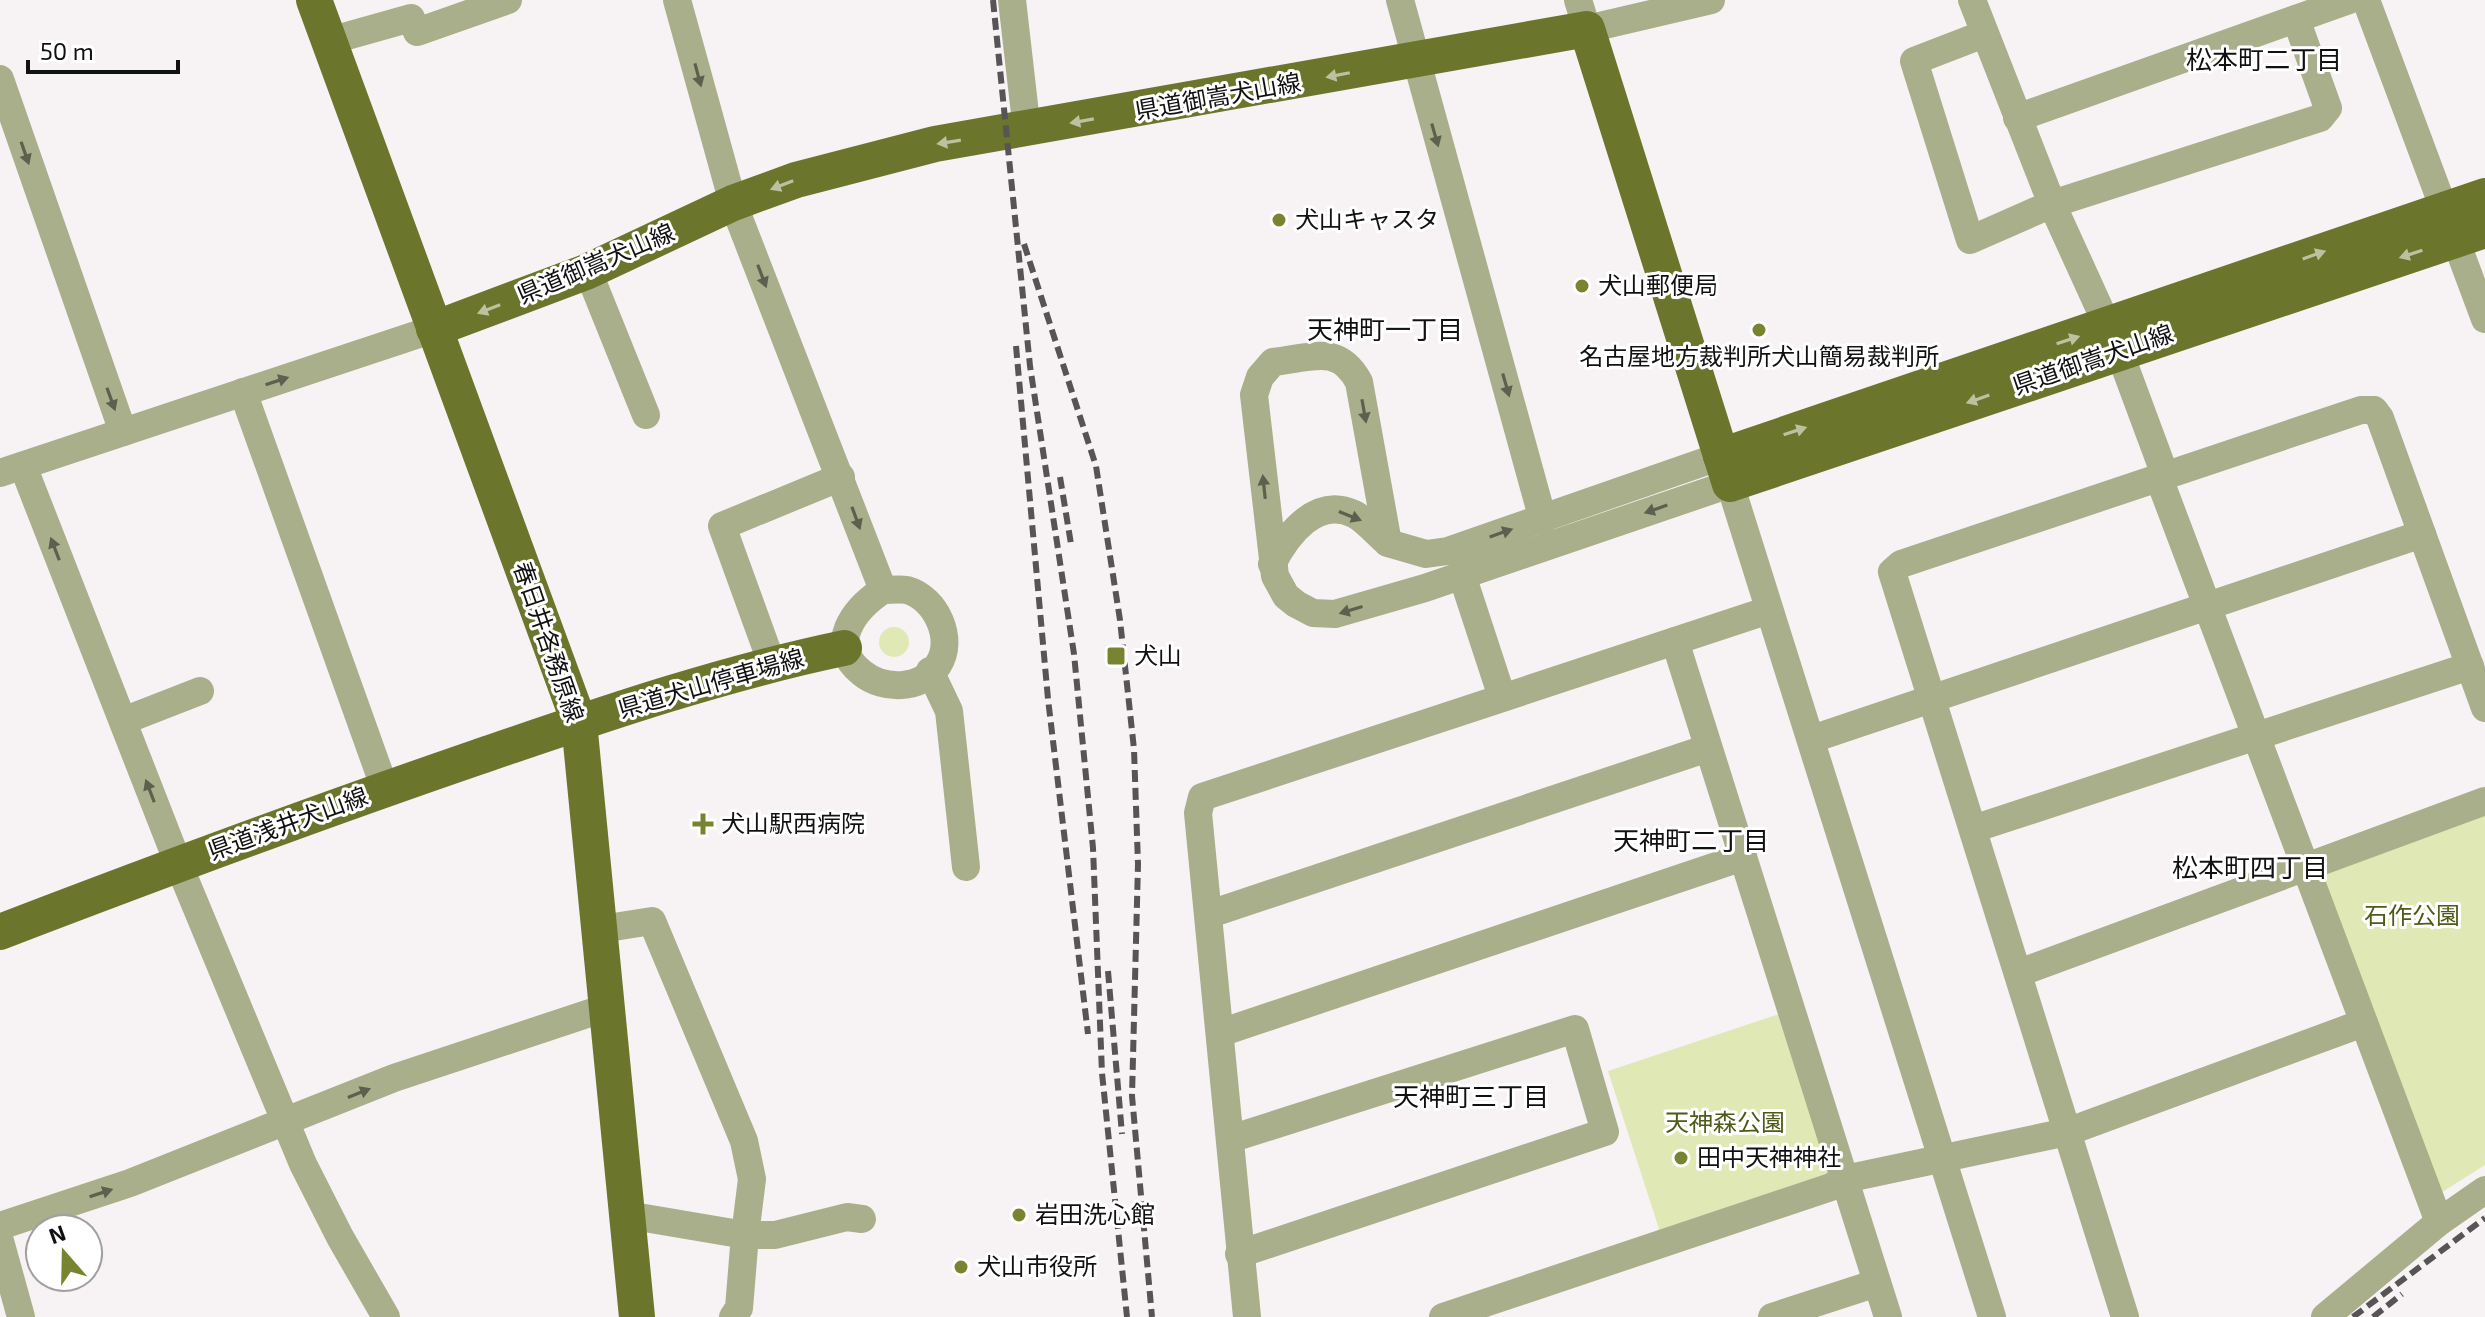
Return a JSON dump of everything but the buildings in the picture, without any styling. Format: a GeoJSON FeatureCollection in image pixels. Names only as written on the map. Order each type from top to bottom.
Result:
{"type":"FeatureCollection","features":[{"type":"Feature","properties":{"kind":"main road","name":"春日井各務原線"},"geometry":{"type":"LineString","coordinates":[[314,0],[579,722],[637,1317]]}},
{"type":"Feature","properties":{"kind":"main road","name":"県道御嵩犬山線"},"geometry":{"type":"LineString","coordinates":[[434,329],[588,271],[733,203],[796,180],[909,151],[1414,60],[1582,14]]}},
{"type":"Feature","properties":{"kind":"main road"},"geometry":{"type":"LineString","coordinates":[[1582,14],[1725,470]]}},
{"type":"Feature","properties":{"kind":"main road","name":"県道御嵩犬山線"},"geometry":{"type":"LineString","coordinates":[[1725,470],[2113,339],[2462,226],[2485,196]]}},
{"type":"Feature","properties":{"kind":"main road","name":"県道犬山停車場線"},"geometry":{"type":"LineString","coordinates":[[579,722],[772,664],[844,648]]}},
{"type":"Feature","properties":{"kind":"main road","name":"県道浅井犬山線"},"geometry":{"type":"LineString","coordinates":[[0,932],[178,863],[579,722]]}},
{"type":"Feature","properties":{"kind":"street"},"geometry":{"type":"LineString","coordinates":[[329,41],[411,18],[417,32],[508,0]]}},
{"type":"Feature","properties":{"kind":"street"},"geometry":{"type":"LineString","coordinates":[[677,0],[733,203],[883,590]]}},
{"type":"Feature","properties":{"kind":"street"},"geometry":{"type":"LineString","coordinates":[[1012,0],[1027,131]]}},
{"type":"Feature","properties":{"kind":"street"},"geometry":{"type":"LineString","coordinates":[[1400,0],[1414,60],[1543,520]]}},
{"type":"Feature","properties":{"kind":"street"},"geometry":{"type":"LineString","coordinates":[[1972,0],[2052,204],[2113,339],[2206,606],[2439,1222]]}},
{"type":"Feature","properties":{"kind":"street"},"geometry":{"type":"LineString","coordinates":[[2017,118],[2349,0]]}},
{"type":"Feature","properties":{"kind":"street"},"geometry":{"type":"LineString","coordinates":[[2366,0],[2462,226],[2485,319]]}},
{"type":"Feature","properties":{"kind":"street"},"geometry":{"type":"LineString","coordinates":[[1582,14],[1707,1]]}},
{"type":"Feature","properties":{"kind":"street"},"geometry":{"type":"LineString","coordinates":[[1984,34],[1914,61],[1970,240],[2052,204],[2320,118],[2328,108],[2296,19]]}},
{"type":"Feature","properties":{"kind":"street"},"geometry":{"type":"LineString","coordinates":[[0,79],[123,432]]}},
{"type":"Feature","properties":{"kind":"street"},"geometry":{"type":"LineString","coordinates":[[588,271],[646,415]]}},
{"type":"Feature","properties":{"kind":"street"},"geometry":{"type":"LineString","coordinates":[[386,1317],[340,1237],[287,1124],[178,863],[123,721],[11,470],[434,329]]}},
{"type":"Feature","properties":{"kind":"street"},"geometry":{"type":"LineString","coordinates":[[1388,543],[1359,382],[1349,363],[1335,356],[1273,362],[1260,377],[1254,395],[1272,564],[1286,596],[1313,613],[1335,614],[1425,588],[1725,470]]}},
{"type":"Feature","properties":{"kind":"street"},"geometry":{"type":"LineString","coordinates":[[243,392],[385,789]]}},
{"type":"Feature","properties":{"kind":"street"},"geometry":{"type":"LineString","coordinates":[[2125,1317],[1892,572],[1901,564],[2361,410],[2374,410],[2380,418],[2485,708]]}},
{"type":"Feature","properties":{"kind":"street"},"geometry":{"type":"LineString","coordinates":[[1272,564],[1293,527],[1332,510],[1355,514],[1388,543],[1426,554],[1448,551],[1543,520],[1725,470]]}},
{"type":"Feature","properties":{"kind":"street"},"geometry":{"type":"LineString","coordinates":[[1725,470],[1992,1317]]}},
{"type":"Feature","properties":{"kind":"street"},"geometry":{"type":"LineString","coordinates":[[772,664],[722,526],[841,477]]}},
{"type":"Feature","properties":{"kind":"street"},"geometry":{"type":"LineString","coordinates":[[1812,739],[2422,534]]}},
{"type":"Feature","properties":{"kind":"street"},"geometry":{"type":"LineString","coordinates":[[1462,575],[1502,697]]}},
{"type":"Feature","properties":{"kind":"street"},"geometry":{"type":"LineString","coordinates":[[883,590],[906,590],[924,598],[939,616],[945,640],[938,665],[919,681],[893,687],[872,681],[854,667],[844,648],[847,626],[863,603],[883,590]]}},
{"type":"Feature","properties":{"kind":"street"},"geometry":{"type":"LineString","coordinates":[[1247,1317],[1198,813],[1202,797],[1769,610]]}},
{"type":"Feature","properties":{"kind":"street"},"geometry":{"type":"LineString","coordinates":[[1675,641],[1888,1317]]}},
{"type":"Feature","properties":{"kind":"street"},"geometry":{"type":"LineString","coordinates":[[1973,829],[2470,666]]}},
{"type":"Feature","properties":{"kind":"street"},"geometry":{"type":"LineString","coordinates":[[930,671],[949,711],[966,867]]}},
{"type":"Feature","properties":{"kind":"street"},"geometry":{"type":"LineString","coordinates":[[123,721],[200,691]]}},
{"type":"Feature","properties":{"kind":"street"},"geometry":{"type":"LineString","coordinates":[[1210,914],[1708,748]]}},
{"type":"Feature","properties":{"kind":"street"},"geometry":{"type":"LineString","coordinates":[[2019,973],[2485,801]]}},
{"type":"Feature","properties":{"kind":"street"},"geometry":{"type":"LineString","coordinates":[[1220,1033],[1743,857]]}},
{"type":"Feature","properties":{"kind":"street"},"geometry":{"type":"LineString","coordinates":[[601,929],[652,921],[744,1141],[752,1179],[739,1308],[733,1317]]}},
{"type":"Feature","properties":{"kind":"street"},"geometry":{"type":"LineString","coordinates":[[0,1226],[130,1183],[287,1124],[394,1078],[605,1008]]}},
{"type":"Feature","properties":{"kind":"street"},"geometry":{"type":"LineString","coordinates":[[1443,1317],[1802,1197],[1845,1179],[2067,1132],[2363,1023]]}},
{"type":"Feature","properties":{"kind":"street"},"geometry":{"type":"LineString","coordinates":[[1230,1139],[1575,1029],[1605,1132],[1239,1254]]}},
{"type":"Feature","properties":{"kind":"street"},"geometry":{"type":"LineString","coordinates":[[2325,1317],[2439,1222],[2485,1190]]}},
{"type":"Feature","properties":{"kind":"street"},"geometry":{"type":"LineString","coordinates":[[627,1215],[745,1235],[775,1235],[847,1217],[862,1219]]}},
{"type":"Feature","properties":{"kind":"street"},"geometry":{"type":"LineString","coordinates":[[0,1241],[21,1317]]}},
{"type":"Feature","properties":{"kind":"street"},"geometry":{"type":"LineString","coordinates":[[1772,1317],[1877,1283]]}},
{"type":"Feature","properties":{"kind":"green space"},"geometry":{"type":"Polygon","coordinates":[[[894,627],[905,631],[909,642],[905,653],[894,657],[883,653],[879,642],[883,631],[894,627]]]}},
{"type":"Feature","properties":{"kind":"green space","name":"石作公園"},"geometry":{"type":"Polygon","coordinates":[[[2485,811],[2485,1165],[2439,1194],[2317,873],[2485,811]]]}},
{"type":"Feature","properties":{"kind":"green space","name":"天神森公園"},"geometry":{"type":"Polygon","coordinates":[[[1782,1013],[1833,1170],[1828,1180],[1661,1235],[1608,1071],[1782,1013]]]}},
{"type":"Feature","properties":{"kind":"railway"},"geometry":{"type":"LineString","coordinates":[[993,0],[1030,366],[1074,654],[1093,848],[1102,1073],[1127,1317]]}},
{"type":"Feature","properties":{"kind":"railway"},"geometry":{"type":"LineString","coordinates":[[1024,244],[1096,466],[1120,620],[1134,749],[1138,864],[1132,1096],[1152,1317]]}},
{"type":"Feature","properties":{"kind":"railway"},"geometry":{"type":"LineString","coordinates":[[1016,346],[1048,699],[1088,1034]]}},
{"type":"Feature","properties":{"kind":"railway"},"geometry":{"type":"LineString","coordinates":[[1060,477],[1071,544]]}},
{"type":"Feature","properties":{"kind":"railway"},"geometry":{"type":"LineString","coordinates":[[1108,971],[1122,1134]]}},
{"type":"Feature","properties":{"kind":"railway"},"geometry":{"type":"LineString","coordinates":[[2353,1317],[2485,1218]]}},
{"type":"Feature","properties":{"kind":"railway"},"geometry":{"type":"LineString","coordinates":[[2373,1317],[2402,1294]]}},
{"type":"Feature","properties":{"kind":"place","name":"犬山キャスタ"},"geometry":{"type":"Point","coordinates":[1279,220]}},
{"type":"Feature","properties":{"kind":"place","name":"犬山郵便局"},"geometry":{"type":"Point","coordinates":[1582,286]}},
{"type":"Feature","properties":{"kind":"place","name":"名古屋地方裁判所犬山簡易裁判所"},"geometry":{"type":"Point","coordinates":[1759,330]}},
{"type":"Feature","properties":{"kind":"place","name":"犬山"},"geometry":{"type":"Point","coordinates":[1116,656]}},
{"type":"Feature","properties":{"kind":"place","name":"犬山駅西病院"},"geometry":{"type":"Point","coordinates":[703,824]}},
{"type":"Feature","properties":{"kind":"place","name":"田中天神神社"},"geometry":{"type":"Point","coordinates":[1681,1158]}},
{"type":"Feature","properties":{"kind":"place","name":"岩田洗心館"},"geometry":{"type":"Point","coordinates":[1019,1215]}},
{"type":"Feature","properties":{"kind":"place","name":"犬山市役所"},"geometry":{"type":"Point","coordinates":[961,1267]}},
{"type":"Feature","properties":{"kind":"district","name":"松本町二丁目"},"geometry":{"type":"Point","coordinates":[2264,60]}},
{"type":"Feature","properties":{"kind":"district","name":"天神町一丁目"},"geometry":{"type":"Point","coordinates":[1385,330]}},
{"type":"Feature","properties":{"kind":"district","name":"天神町二丁目"},"geometry":{"type":"Point","coordinates":[1691,841]}},
{"type":"Feature","properties":{"kind":"district","name":"松本町四丁目"},"geometry":{"type":"Point","coordinates":[2250,868]}},
{"type":"Feature","properties":{"kind":"district","name":"天神町三丁目"},"geometry":{"type":"Point","coordinates":[1471,1097]}}]}
